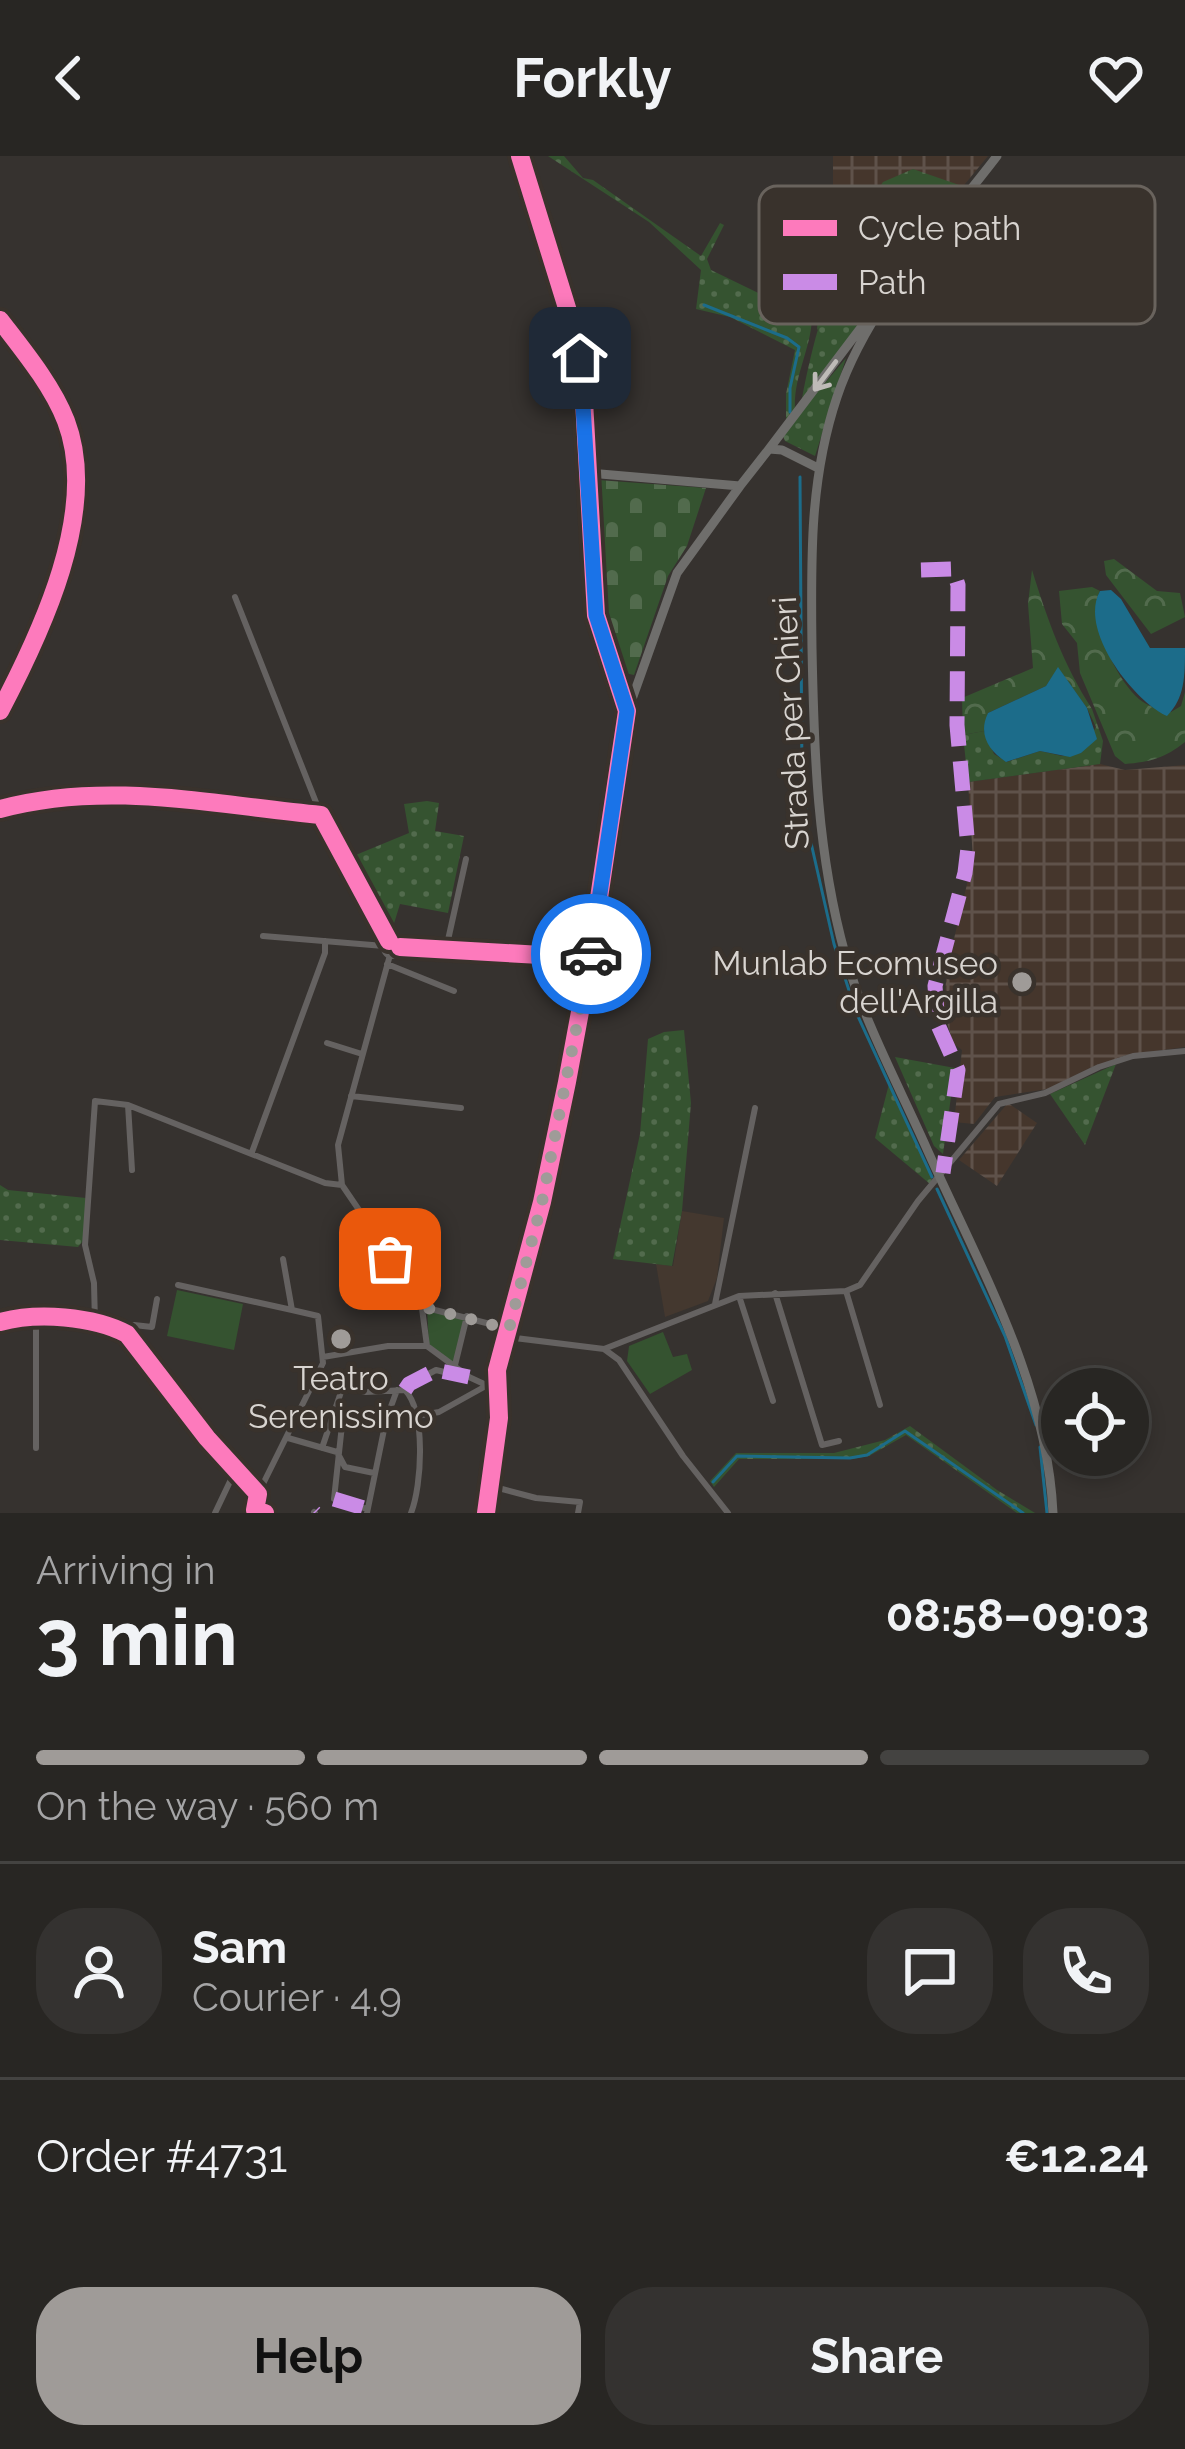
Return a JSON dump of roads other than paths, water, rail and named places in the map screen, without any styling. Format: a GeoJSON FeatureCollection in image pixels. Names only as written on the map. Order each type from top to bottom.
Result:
{"type":"FeatureCollection","features":[{"type":"Feature","properties":{"kind":"street"},"geometry":{"type":"LineString","coordinates":[[520,156],[576,337],[596,615],[627,711]]}},
{"type":"Feature","properties":{"kind":"street","name":"Strada per Chieri"},"geometry":{"type":"LineString","coordinates":[[974,186],[997,156]]}},
{"type":"Feature","properties":{"kind":"street"},"geometry":{"type":"LineString","coordinates":[[486,1513],[499,1418],[497,1370],[542,1202],[590,958],[627,711],[676,573],[866,324]]}},
{"type":"Feature","properties":{"kind":"street","name":"Strada per Chieri"},"geometry":{"type":"LineString","coordinates":[[872,324],[838,396],[818,468],[811,537],[814,783],[825,871],[858,993],[1021,1361],[1042,1432],[1053,1513]]}},
{"type":"Feature","properties":{"kind":"street"},"geometry":{"type":"LineString","coordinates":[[769,449],[782,450],[818,468]]}},
{"type":"Feature","properties":{"kind":"street"},"geometry":{"type":"LineString","coordinates":[[589,473],[740,486]]}},
{"type":"Feature","properties":{"kind":"street"},"geometry":{"type":"LineString","coordinates":[[235,597],[321,815],[387,944],[389,960],[338,1145],[342,1186],[422,1304],[427,1346]]}},
{"type":"Feature","properties":{"kind":"street"},"geometry":{"type":"LineString","coordinates":[[186,802],[223,800],[321,815]]}},
{"type":"Feature","properties":{"kind":"street"},"geometry":{"type":"LineString","coordinates":[[446,949],[466,859]]}},
{"type":"Feature","properties":{"kind":"street"},"geometry":{"type":"LineString","coordinates":[[262,937],[395,941],[400,947],[590,958]]}},
{"type":"Feature","properties":{"kind":"street"},"geometry":{"type":"LineString","coordinates":[[252,1153],[325,953],[325,941]]}},
{"type":"Feature","properties":{"kind":"street"},"geometry":{"type":"LineString","coordinates":[[389,960],[400,947]]}},
{"type":"Feature","properties":{"kind":"street"},"geometry":{"type":"LineString","coordinates":[[389,960],[454,991]]}},
{"type":"Feature","properties":{"kind":"street"},"geometry":{"type":"LineString","coordinates":[[327,1043],[362,1054]]}},
{"type":"Feature","properties":{"kind":"street"},"geometry":{"type":"LineString","coordinates":[[422,1304],[508,1333],[604,1349],[739,1297],[846,1291],[870,1274],[919,1201],[999,1104],[1045,1093],[1099,1067],[1133,1057],[1185,1051]]}},
{"type":"Feature","properties":{"kind":"street"},"geometry":{"type":"LineString","coordinates":[[351,1096],[460,1108]]}},
{"type":"Feature","properties":{"kind":"street"},"geometry":{"type":"LineString","coordinates":[[95,1323],[94,1283],[85,1246],[93,1104],[100,1100],[128,1105],[342,1186]]}},
{"type":"Feature","properties":{"kind":"street"},"geometry":{"type":"LineString","coordinates":[[128,1105],[132,1170]]}},
{"type":"Feature","properties":{"kind":"street"},"geometry":{"type":"LineString","coordinates":[[715,1304],[755,1108]]}},
{"type":"Feature","properties":{"kind":"street"},"geometry":{"type":"LineString","coordinates":[[422,1304],[427,1299],[430,1231]]}},
{"type":"Feature","properties":{"kind":"street"},"geometry":{"type":"LineString","coordinates":[[283,1259],[292,1310]]}},
{"type":"Feature","properties":{"kind":"street"},"geometry":{"type":"LineString","coordinates":[[178,1285],[318,1316],[323,1358],[258,1494],[257,1512]]}},
{"type":"Feature","properties":{"kind":"street"},"geometry":{"type":"LineString","coordinates":[[846,1291],[880,1405]]}},
{"type":"Feature","properties":{"kind":"street"},"geometry":{"type":"LineString","coordinates":[[775,1293],[822,1445],[839,1442]]}},
{"type":"Feature","properties":{"kind":"street"},"geometry":{"type":"LineString","coordinates":[[739,1297],[772,1401]]}},
{"type":"Feature","properties":{"kind":"street"},"geometry":{"type":"LineString","coordinates":[[122,1330],[134,1325],[152,1327],[157,1299]]}},
{"type":"Feature","properties":{"kind":"street"},"geometry":{"type":"LineString","coordinates":[[454,1367],[467,1316]]}},
{"type":"Feature","properties":{"kind":"street"},"geometry":{"type":"LineString","coordinates":[[36,1317],[37,1448]]}},
{"type":"Feature","properties":{"kind":"street"},"geometry":{"type":"LineString","coordinates":[[0,1322],[36,1317],[122,1330],[235,1472],[258,1494]]}},
{"type":"Feature","properties":{"kind":"street"},"geometry":{"type":"LineString","coordinates":[[323,1358],[388,1346],[427,1346],[469,1377],[498,1390]]}},
{"type":"Feature","properties":{"kind":"street"},"geometry":{"type":"LineString","coordinates":[[604,1349],[628,1371],[724,1511]]}},
{"type":"Feature","properties":{"kind":"street"},"geometry":{"type":"LineString","coordinates":[[316,1380],[385,1393],[401,1390],[436,1370],[469,1377]]}},
{"type":"Feature","properties":{"kind":"street"},"geometry":{"type":"LineString","coordinates":[[417,1416],[439,1412],[484,1386]]}},
{"type":"Feature","properties":{"kind":"street"},"geometry":{"type":"LineString","coordinates":[[322,1448],[343,1388]]}},
{"type":"Feature","properties":{"kind":"street"},"geometry":{"type":"LineString","coordinates":[[401,1390],[411,1395],[417,1416],[420,1475],[411,1513]]}},
{"type":"Feature","properties":{"kind":"street"},"geometry":{"type":"LineString","coordinates":[[343,1425],[334,1499],[367,1511],[401,1390]]}},
{"type":"Feature","properties":{"kind":"street"},"geometry":{"type":"LineString","coordinates":[[288,1438],[337,1452],[345,1467],[374,1473]]}},
{"type":"Feature","properties":{"kind":"street"},"geometry":{"type":"LineString","coordinates":[[215,1513],[235,1472]]}},
{"type":"Feature","properties":{"kind":"street"},"geometry":{"type":"LineString","coordinates":[[491,1486],[536,1498],[580,1502],[578,1513]]}},
{"type":"Feature","properties":{"kind":"water"},"geometry":{"type":"Polygon","coordinates":[[[1111,590],[1150,648],[1185,648],[1181,694],[1167,716],[1125,680],[1103,644],[1095,607],[1100,591],[1111,590]]]}},
{"type":"Feature","properties":{"kind":"water"},"geometry":{"type":"Polygon","coordinates":[[[1058,667],[1087,708],[1097,739],[1070,757],[1040,751],[1006,762],[986,741],[988,713],[1046,686],[1058,667]]]}},
{"type":"Feature","properties":{"kind":"waterway"},"geometry":{"type":"LineString","coordinates":[[704,305],[799,347],[790,412]]}},
{"type":"Feature","properties":{"kind":"waterway"},"geometry":{"type":"LineString","coordinates":[[800,477],[802,777],[809,834],[834,944],[856,1012],[932,1177]]}},
{"type":"Feature","properties":{"kind":"waterway"},"geometry":{"type":"LineString","coordinates":[[937,1189],[1005,1336],[1036,1425]]}},
{"type":"Feature","properties":{"kind":"waterway"},"geometry":{"type":"LineString","coordinates":[[713,1482],[737,1456],[850,1458],[867,1455],[905,1431],[1023,1513]]}},
{"type":"Feature","properties":{"kind":"waterway"},"geometry":{"type":"LineString","coordinates":[[1040,1447],[1047,1513]]}},
{"type":"Feature","properties":{"kind":"place","name":"Munlab Ecomuseo dell'Argilla"},"geometry":{"type":"Point","coordinates":[1022,982]}},
{"type":"Feature","properties":{"kind":"place","name":"Teatro Serenissimo"},"geometry":{"type":"Point","coordinates":[341,1339]}}]}
